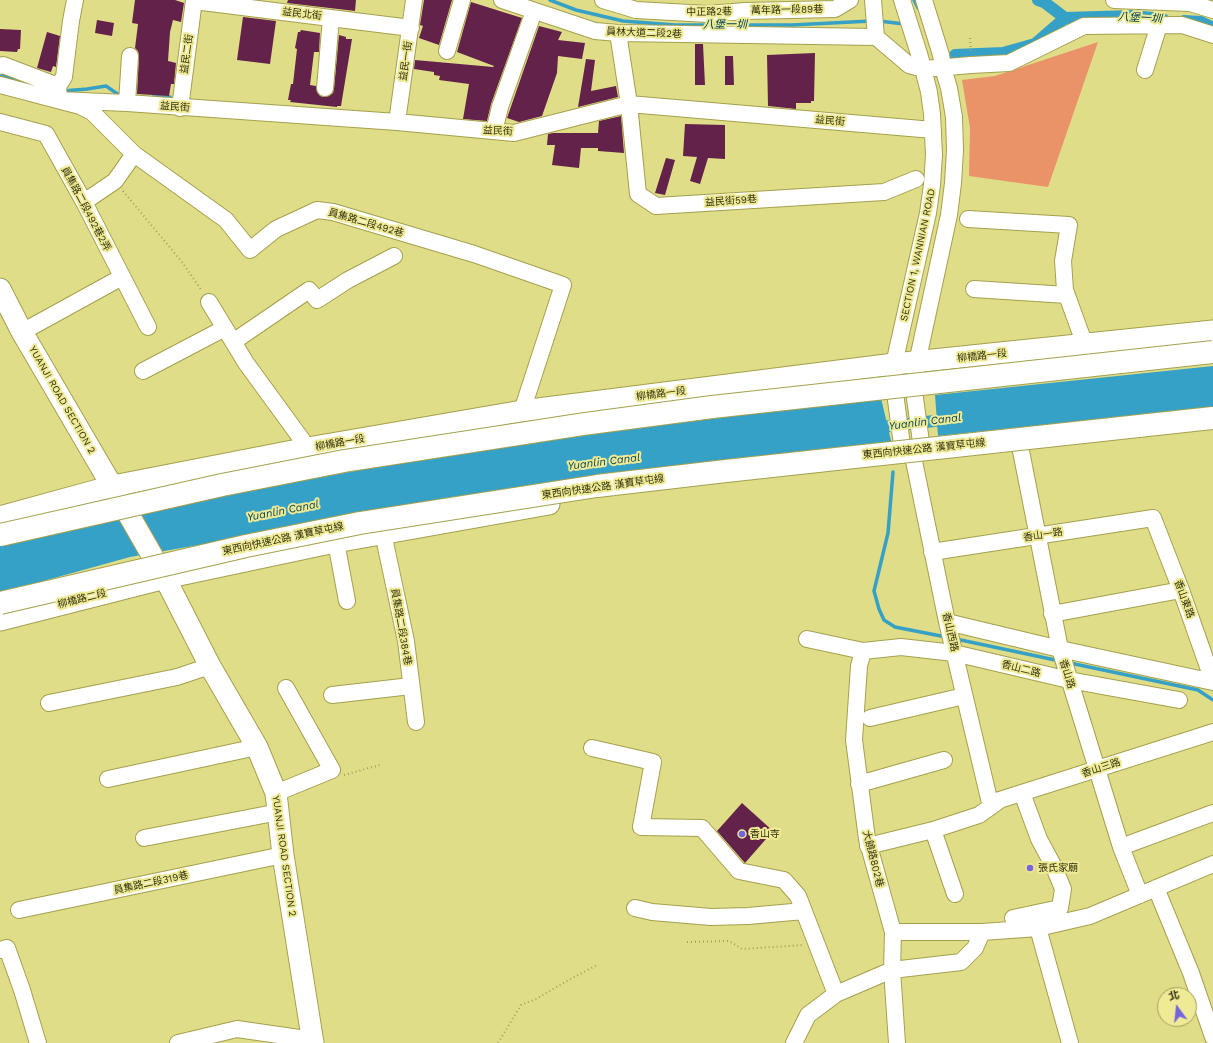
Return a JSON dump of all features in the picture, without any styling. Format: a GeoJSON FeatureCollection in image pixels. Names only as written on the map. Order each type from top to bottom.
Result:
{"type":"FeatureCollection","features":[{"type":"Feature","properties":{"kind":"highway"},"geometry":{"type":"LineString","coordinates":[[0,535],[222,485],[344,461],[568,426],[712,407],[1213,352]]}},
{"type":"Feature","properties":{"kind":"highway","name":"東西向快速公路 漢寶草屯線"},"geometry":{"type":"LineString","coordinates":[[0,603],[246,546],[360,523],[597,486],[1213,418]]}},
{"type":"Feature","properties":{"kind":"main road","name":"YUANJI ROAD SECTION 2"},"geometry":{"type":"LineString","coordinates":[[0,289],[5,312],[22,332],[113,486],[165,578],[210,666],[257,747],[277,803],[283,855],[313,1042]]}},
{"type":"Feature","properties":{"kind":"main road","name":"柳橋路一段"},"geometry":{"type":"LineString","coordinates":[[113,486],[308,448],[522,411],[894,364],[917,363],[1213,332]]}},
{"type":"Feature","properties":{"kind":"main road"},"geometry":{"type":"LineString","coordinates":[[165,578],[383,533],[599,496],[723,480],[912,449],[1020,446],[1213,427]]}},
{"type":"Feature","properties":{"kind":"main road"},"geometry":{"type":"LineString","coordinates":[[0,517],[113,486]]}},
{"type":"Feature","properties":{"kind":"main road","name":"柳橋路二段"},"geometry":{"type":"LineString","coordinates":[[0,620],[165,578]]}},
{"type":"Feature","properties":{"kind":"street"},"geometry":{"type":"LineString","coordinates":[[59,93],[64,77],[75,0]]}},
{"type":"Feature","properties":{"kind":"street","name":"益民北街"},"geometry":{"type":"LineString","coordinates":[[194,0],[411,28]]}},
{"type":"Feature","properties":{"kind":"street","name":"益民二街"},"geometry":{"type":"LineString","coordinates":[[180,108],[194,0]]}},
{"type":"Feature","properties":{"kind":"street","name":"益民一街"},"geometry":{"type":"LineString","coordinates":[[397,122],[414,0]]}},
{"type":"Feature","properties":{"kind":"street"},"geometry":{"type":"LineString","coordinates":[[447,51],[462,0]]}},
{"type":"Feature","properties":{"kind":"street","name":"員林大道二段2巷"},"geometry":{"type":"LineString","coordinates":[[502,0],[595,31],[618,33],[876,37]]}},
{"type":"Feature","properties":{"kind":"street","name":"中正路2巷"},"geometry":{"type":"LineString","coordinates":[[603,0],[636,10],[708,14],[743,5]]}},
{"type":"Feature","properties":{"kind":"street","name":"萬年路一段89巷"},"geometry":{"type":"LineString","coordinates":[[743,5],[835,9],[850,0]]}},
{"type":"Feature","properties":{"kind":"street","name":"SECTION 1, WANNIAN ROAD"},"geometry":{"type":"LineString","coordinates":[[902,0],[922,63],[929,92],[934,155],[928,213],[894,364],[895,393],[912,449]]}},
{"type":"Feature","properties":{"kind":"street","name":"SECTION 1, WANNIAN ROAD"},"geometry":{"type":"LineString","coordinates":[[912,449],[914,391],[917,363],[949,215],[955,150],[954,117],[949,88],[924,0]]}},
{"type":"Feature","properties":{"kind":"street"},"geometry":{"type":"LineString","coordinates":[[1114,0],[1190,3],[1213,10]]}},
{"type":"Feature","properties":{"kind":"street"},"geometry":{"type":"LineString","coordinates":[[874,5],[876,37],[909,65],[942,61],[1009,63],[1084,26],[1182,25],[1213,35]]}},
{"type":"Feature","properties":{"kind":"street"},"geometry":{"type":"LineString","coordinates":[[494,131],[500,107],[534,11]]}},
{"type":"Feature","properties":{"kind":"street"},"geometry":{"type":"LineString","coordinates":[[325,88],[332,18]]}},
{"type":"Feature","properties":{"kind":"street"},"geometry":{"type":"LineString","coordinates":[[1145,70],[1159,25]]}},
{"type":"Feature","properties":{"kind":"street"},"geometry":{"type":"LineString","coordinates":[[618,33],[629,104]]}},
{"type":"Feature","properties":{"kind":"street"},"geometry":{"type":"LineString","coordinates":[[127,104],[130,56]]}},
{"type":"Feature","properties":{"kind":"street","name":"員集路二段492巷"},"geometry":{"type":"LineString","coordinates":[[0,66],[3,65],[59,93],[92,112],[134,154],[226,220],[250,250],[276,229],[317,210],[333,212],[474,254],[563,285],[522,411]]}},
{"type":"Feature","properties":{"kind":"street","name":"員集路二段492巷"},"geometry":{"type":"LineString","coordinates":[[0,85],[59,93]]}},
{"type":"Feature","properties":{"kind":"street","name":"益民街"},"geometry":{"type":"LineString","coordinates":[[59,93],[127,104],[397,122],[514,133],[629,104],[933,130]]}},
{"type":"Feature","properties":{"kind":"street","name":"益民街59巷"},"geometry":{"type":"LineString","coordinates":[[629,104],[638,194],[656,206],[884,192],[916,179]]}},
{"type":"Feature","properties":{"kind":"street","name":"員集路二段492巷2弄"},"geometry":{"type":"LineString","coordinates":[[0,122],[46,134],[84,202],[148,327]]}},
{"type":"Feature","properties":{"kind":"street"},"geometry":{"type":"LineString","coordinates":[[84,202],[115,181],[134,154]]}},
{"type":"Feature","properties":{"kind":"street"},"geometry":{"type":"LineString","coordinates":[[968,219],[1076,226],[1063,261],[1065,290],[1085,345]]}},
{"type":"Feature","properties":{"kind":"street"},"geometry":{"type":"LineString","coordinates":[[233,342],[309,290],[317,300],[348,280],[394,256]]}},
{"type":"Feature","properties":{"kind":"street"},"geometry":{"type":"LineString","coordinates":[[22,332],[122,277]]}},
{"type":"Feature","properties":{"kind":"street"},"geometry":{"type":"LineString","coordinates":[[974,289],[1067,295]]}},
{"type":"Feature","properties":{"kind":"street"},"geometry":{"type":"LineString","coordinates":[[209,302],[246,363],[308,448]]}},
{"type":"Feature","properties":{"kind":"street"},"geometry":{"type":"LineString","coordinates":[[143,371],[224,328]]}},
{"type":"Feature","properties":{"kind":"street","name":"香山路"},"geometry":{"type":"LineString","coordinates":[[1020,446],[1060,649],[1121,848],[1140,895]]}},
{"type":"Feature","properties":{"kind":"street","name":"香山西路"},"geometry":{"type":"LineString","coordinates":[[912,449],[932,552],[964,696],[996,801]]}},
{"type":"Feature","properties":{"kind":"street","name":"香山一路"},"geometry":{"type":"LineString","coordinates":[[932,552],[1153,518]]}},
{"type":"Feature","properties":{"kind":"street","name":"香山東路"},"geometry":{"type":"LineString","coordinates":[[1153,518],[1212,676]]}},
{"type":"Feature","properties":{"kind":"street","name":"員集路二段384巷"},"geometry":{"type":"LineString","coordinates":[[383,533],[406,641],[416,722]]}},
{"type":"Feature","properties":{"kind":"street"},"geometry":{"type":"LineString","coordinates":[[336,542],[347,601]]}},
{"type":"Feature","properties":{"kind":"street"},"geometry":{"type":"LineString","coordinates":[[1052,614],[1181,590]]}},
{"type":"Feature","properties":{"kind":"street"},"geometry":{"type":"LineString","coordinates":[[947,622],[1060,649],[1212,676]]}},
{"type":"Feature","properties":{"kind":"street","name":"香山二路"},"geometry":{"type":"LineString","coordinates":[[807,639],[863,651],[901,648],[954,653],[1069,680],[1179,700]]}},
{"type":"Feature","properties":{"kind":"street","name":"大饒路802巷"},"geometry":{"type":"LineString","coordinates":[[863,651],[859,666],[854,740],[868,846],[894,932],[892,970],[897,1043]]}},
{"type":"Feature","properties":{"kind":"street"},"geometry":{"type":"LineString","coordinates":[[49,703],[177,677],[210,666]]}},
{"type":"Feature","properties":{"kind":"street"},"geometry":{"type":"LineString","coordinates":[[332,695],[411,686]]}},
{"type":"Feature","properties":{"kind":"street"},"geometry":{"type":"LineString","coordinates":[[144,838],[277,803],[332,770],[286,688]]}},
{"type":"Feature","properties":{"kind":"street"},"geometry":{"type":"LineString","coordinates":[[870,718],[964,696]]}},
{"type":"Feature","properties":{"kind":"street","name":"香山三路"},"geometry":{"type":"LineString","coordinates":[[868,846],[933,830],[979,815],[996,801],[1213,732]]}},
{"type":"Feature","properties":{"kind":"street"},"geometry":{"type":"LineString","coordinates":[[108,779],[257,747]]}},
{"type":"Feature","properties":{"kind":"street"},"geometry":{"type":"LineString","coordinates":[[592,748],[653,762],[640,827],[702,828],[738,871],[784,880],[798,896],[836,994]]}},
{"type":"Feature","properties":{"kind":"street"},"geometry":{"type":"LineString","coordinates":[[860,784],[944,760]]}},
{"type":"Feature","properties":{"kind":"street"},"geometry":{"type":"LineString","coordinates":[[1013,918],[1060,908],[1063,889],[1054,867],[1039,839],[1022,793]]}},
{"type":"Feature","properties":{"kind":"street"},"geometry":{"type":"LineString","coordinates":[[1121,848],[1213,813]]}},
{"type":"Feature","properties":{"kind":"street"},"geometry":{"type":"LineString","coordinates":[[933,830],[955,894]]}},
{"type":"Feature","properties":{"kind":"street","name":"員集路二段319巷"},"geometry":{"type":"LineString","coordinates":[[19,910],[283,855]]}},
{"type":"Feature","properties":{"kind":"street"},"geometry":{"type":"LineString","coordinates":[[894,932],[982,932],[1038,928],[1090,916],[1213,864]]}},
{"type":"Feature","properties":{"kind":"street"},"geometry":{"type":"LineString","coordinates":[[1156,888],[1191,973],[1213,1036]]}},
{"type":"Feature","properties":{"kind":"street"},"geometry":{"type":"LineString","coordinates":[[635,908],[652,912],[710,917],[748,916],[804,911]]}},
{"type":"Feature","properties":{"kind":"street"},"geometry":{"type":"LineString","coordinates":[[1038,928],[1070,1043]]}},
{"type":"Feature","properties":{"kind":"street"},"geometry":{"type":"LineString","coordinates":[[794,1043],[808,1015],[836,994],[892,970],[961,962],[975,948],[982,932]]}},
{"type":"Feature","properties":{"kind":"street"},"geometry":{"type":"LineString","coordinates":[[2,946],[22,990],[38,1043]]}},
{"type":"Feature","properties":{"kind":"street"},"geometry":{"type":"LineString","coordinates":[[178,1043],[236,1029],[313,1042]]}},
{"type":"Feature","properties":{"kind":"path"},"geometry":{"type":"LineString","coordinates":[[970,38],[971,57]]}},
{"type":"Feature","properties":{"kind":"path"},"geometry":{"type":"LineString","coordinates":[[115,181],[182,262],[209,302]]}},
{"type":"Feature","properties":{"kind":"path"},"geometry":{"type":"LineString","coordinates":[[332,770],[344,775],[380,765]]}},
{"type":"Feature","properties":{"kind":"path"},"geometry":{"type":"LineString","coordinates":[[687,942],[729,941],[742,949],[817,944]]}},
{"type":"Feature","properties":{"kind":"path"},"geometry":{"type":"LineString","coordinates":[[498,1043],[521,1005],[536,999],[597,965]]}},
{"type":"Feature","properties":{"kind":"shaded area"},"geometry":{"type":"Polygon","coordinates":[[[1098,42],[1048,187],[969,176],[970,128],[962,80],[995,76],[1098,42]]]}},
{"type":"Feature","properties":{"kind":"water"},"geometry":{"type":"Polygon","coordinates":[[[1213,366],[1213,407],[938,436],[935,395],[1213,366]]]}},
{"type":"Feature","properties":{"kind":"water"},"geometry":{"type":"Polygon","coordinates":[[[881,398],[892,445],[588,477],[130,557],[0,593],[0,544],[83,521],[485,447],[881,398]]]}},
{"type":"Feature","properties":{"kind":"building"},"geometry":{"type":"Polygon","coordinates":[[[135,0],[175,0],[184,3],[181,22],[173,20],[170,32],[168,61],[176,63],[174,84],[171,84],[169,96],[137,94],[139,57],[138,51],[135,48],[138,24],[132,23],[135,0]]]}},
{"type":"Feature","properties":{"kind":"building"},"geometry":{"type":"Polygon","coordinates":[[[288,0],[356,0],[355,11],[287,3],[288,0]]]}},
{"type":"Feature","properties":{"kind":"building"},"geometry":{"type":"Polygon","coordinates":[[[424,0],[452,0],[439,45],[419,38],[423,26],[420,25],[424,0]]]}},
{"type":"Feature","properties":{"kind":"building"},"geometry":{"type":"Polygon","coordinates":[[[471,2],[522,18],[491,104],[487,121],[463,119],[469,84],[439,80],[440,76],[434,75],[434,72],[414,69],[415,60],[494,66],[457,52],[471,2]]]}},
{"type":"Feature","properties":{"kind":"building"},"geometry":{"type":"Polygon","coordinates":[[[243,17],[276,21],[270,64],[237,60],[243,17]]]}},
{"type":"Feature","properties":{"kind":"building"},"geometry":{"type":"Polygon","coordinates":[[[97,20],[114,23],[112,36],[95,33],[97,20]]]}},
{"type":"Feature","properties":{"kind":"building"},"geometry":{"type":"Polygon","coordinates":[[[539,26],[562,32],[558,40],[585,43],[582,59],[558,56],[557,73],[542,116],[519,122],[507,118],[539,26]]]}},
{"type":"Feature","properties":{"kind":"building"},"geometry":{"type":"Polygon","coordinates":[[[0,29],[21,30],[20,49],[18,49],[17,52],[0,51],[0,29]]]}},
{"type":"Feature","properties":{"kind":"building"},"geometry":{"type":"Polygon","coordinates":[[[301,30],[320,33],[319,52],[314,52],[310,85],[316,86],[317,92],[320,96],[324,97],[333,93],[334,89],[339,35],[346,37],[346,39],[352,39],[341,106],[337,107],[290,102],[291,100],[288,100],[291,84],[293,84],[297,49],[295,48],[298,32],[301,30]]]}},
{"type":"Feature","properties":{"kind":"building"},"geometry":{"type":"Polygon","coordinates":[[[47,32],[60,36],[56,67],[53,66],[51,72],[37,68],[47,32]]]}},
{"type":"Feature","properties":{"kind":"building"},"geometry":{"type":"Polygon","coordinates":[[[695,44],[703,44],[705,85],[695,85],[695,44]]]}},
{"type":"Feature","properties":{"kind":"building"},"geometry":{"type":"Polygon","coordinates":[[[815,53],[814,101],[811,101],[811,103],[796,103],[796,109],[768,106],[767,55],[815,53]]]}},
{"type":"Feature","properties":{"kind":"building"},"geometry":{"type":"Polygon","coordinates":[[[725,56],[733,56],[734,85],[725,85],[725,56]]]}},
{"type":"Feature","properties":{"kind":"building"},"geometry":{"type":"Polygon","coordinates":[[[586,59],[595,60],[591,91],[616,86],[618,97],[578,107],[586,59]]]}},
{"type":"Feature","properties":{"kind":"building"},"geometry":{"type":"Polygon","coordinates":[[[621,116],[624,153],[598,151],[598,148],[581,148],[579,168],[552,165],[555,145],[547,145],[548,134],[598,133],[599,121],[621,116]]]}},
{"type":"Feature","properties":{"kind":"building"},"geometry":{"type":"Polygon","coordinates":[[[685,124],[725,125],[725,159],[708,158],[700,184],[690,181],[697,157],[683,156],[685,124]]]}},
{"type":"Feature","properties":{"kind":"building"},"geometry":{"type":"Polygon","coordinates":[[[666,158],[675,160],[665,195],[655,193],[666,158]]]}},
{"type":"Feature","properties":{"kind":"building","name":"香山寺"},"geometry":{"type":"Polygon","coordinates":[[[742,803],[773,831],[745,863],[717,831],[742,803]]]}},
{"type":"Feature","properties":{"kind":"waterway","name":"八堡一圳"},"geometry":{"type":"LineString","coordinates":[[550,0],[576,10],[623,21],[675,25],[792,25],[871,21]]}},
{"type":"Feature","properties":{"kind":"waterway"},"geometry":{"type":"LineString","coordinates":[[914,0],[918,8]]}},
{"type":"Feature","properties":{"kind":"waterway","name":"八堡一圳"},"geometry":{"type":"LineString","coordinates":[[1038,0],[1044,2],[1065,18],[1132,16],[1163,19]]}},
{"type":"Feature","properties":{"kind":"waterway","name":"八堡一圳"},"geometry":{"type":"LineString","coordinates":[[955,55],[1003,53],[1035,44],[1065,18]]}},
{"type":"Feature","properties":{"kind":"waterway","name":"八堡一圳"},"geometry":{"type":"LineString","coordinates":[[879,21],[904,24]]}},
{"type":"Feature","properties":{"kind":"waterway","name":"八堡一圳"},"geometry":{"type":"LineString","coordinates":[[1184,21],[1201,22],[1213,28]]}},
{"type":"Feature","properties":{"kind":"waterway"},"geometry":{"type":"LineString","coordinates":[[0,74],[39,87]]}},
{"type":"Feature","properties":{"kind":"waterway"},"geometry":{"type":"LineString","coordinates":[[63,91],[106,86],[119,95],[123,95]]}},
{"type":"Feature","properties":{"kind":"waterway"},"geometry":{"type":"LineString","coordinates":[[153,97],[170,97]]}},
{"type":"Feature","properties":{"kind":"waterway","name":"Yuanlin Canal"},"geometry":{"type":"LineString","coordinates":[[873,428],[952,419]]}},
{"type":"Feature","properties":{"kind":"waterway"},"geometry":{"type":"LineString","coordinates":[[893,472],[888,533],[874,591],[879,609],[884,620],[895,627],[946,637]]}},
{"type":"Feature","properties":{"kind":"waterway"},"geometry":{"type":"LineString","coordinates":[[956,639],[1060,661]]}},
{"type":"Feature","properties":{"kind":"waterway"},"geometry":{"type":"LineString","coordinates":[[1070,663],[1198,690],[1213,700]]}},
{"type":"Feature","properties":{"kind":"place","name":"香山寺"},"geometry":{"type":"Point","coordinates":[742,834]}},
{"type":"Feature","properties":{"kind":"place","name":"張氏家廟"},"geometry":{"type":"Point","coordinates":[1030,868]}}]}
